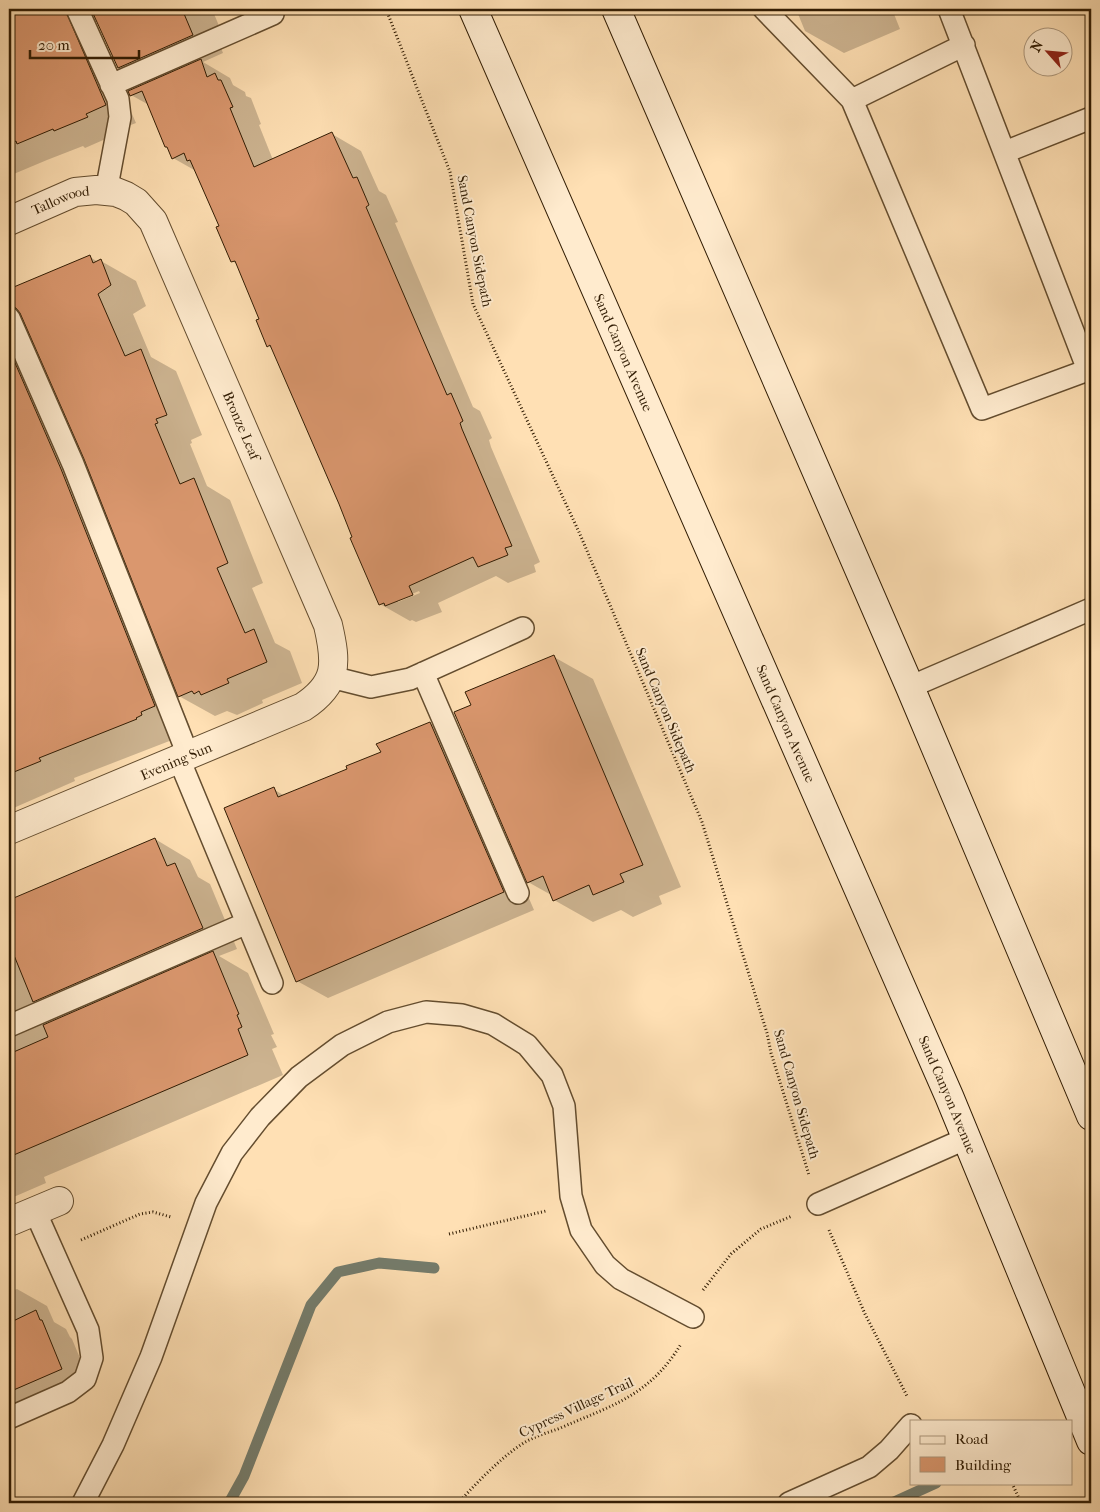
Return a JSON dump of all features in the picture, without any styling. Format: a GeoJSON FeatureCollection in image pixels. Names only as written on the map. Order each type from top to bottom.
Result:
{"type":"FeatureCollection","features":[{"type":"Feature","properties":{"kind":"main road","name":"Sand Canyon Avenue"},"geometry":{"type":"LineString","coordinates":[[473,9],[949,1096],[965,1139],[1091,1441]]}},
{"type":"Feature","properties":{"kind":"main road"},"geometry":{"type":"LineString","coordinates":[[616,9],[910,687],[1091,1116]]}},
{"type":"Feature","properties":{"kind":"main road","name":"Tallowood"},"geometry":{"type":"LineString","coordinates":[[9,221],[75,192],[96,190],[111,192]]}},
{"type":"Feature","properties":{"kind":"main road","name":"Bronze Leaf"},"geometry":{"type":"LineString","coordinates":[[111,192],[136,202],[145,210],[158,233],[328,625],[333,653],[331,676]]}},
{"type":"Feature","properties":{"kind":"main road","name":"Evening Sun"},"geometry":{"type":"LineString","coordinates":[[9,830],[303,707],[321,694],[331,676]]}},
{"type":"Feature","properties":{"kind":"main road"},"geometry":{"type":"LineString","coordinates":[[9,1222],[47,1206]]}},
{"type":"Feature","properties":{"kind":"lane"},"geometry":{"type":"LineString","coordinates":[[77,9],[118,99],[120,117],[111,192]]}},
{"type":"Feature","properties":{"kind":"lane"},"geometry":{"type":"LineString","coordinates":[[764,9],[852,100],[982,409],[1088,370],[949,9]]}},
{"type":"Feature","properties":{"kind":"lane"},"geometry":{"type":"LineString","coordinates":[[111,85],[273,14]]}},
{"type":"Feature","properties":{"kind":"lane"},"geometry":{"type":"LineString","coordinates":[[852,100],[964,45]]}},
{"type":"Feature","properties":{"kind":"lane"},"geometry":{"type":"LineString","coordinates":[[1005,152],[1091,118]]}},
{"type":"Feature","properties":{"kind":"lane"},"geometry":{"type":"LineString","coordinates":[[9,318],[73,464],[183,757],[272,983]]}},
{"type":"Feature","properties":{"kind":"lane"},"geometry":{"type":"LineString","coordinates":[[910,687],[1091,608]]}},
{"type":"Feature","properties":{"kind":"lane"},"geometry":{"type":"LineString","coordinates":[[331,676],[371,686],[410,679],[523,628]]}},
{"type":"Feature","properties":{"kind":"lane"},"geometry":{"type":"LineString","coordinates":[[423,674],[518,892]]}},
{"type":"Feature","properties":{"kind":"lane"},"geometry":{"type":"LineString","coordinates":[[9,1026],[247,923]]}},
{"type":"Feature","properties":{"kind":"lane"},"geometry":{"type":"LineString","coordinates":[[83,1503],[113,1445],[151,1357],[206,1203],[232,1153],[260,1117],[299,1077],[342,1045],[388,1022],[426,1012],[462,1015],[493,1024],[527,1045],[552,1075],[564,1106],[567,1154],[574,1204],[581,1230],[605,1265],[621,1278],[693,1317]]}},
{"type":"Feature","properties":{"kind":"lane"},"geometry":{"type":"LineString","coordinates":[[818,1204],[965,1139]]}},
{"type":"Feature","properties":{"kind":"lane"},"geometry":{"type":"LineString","coordinates":[[9,1418],[68,1392],[85,1379],[92,1358],[88,1330],[54,1252],[47,1206]]}},
{"type":"Feature","properties":{"kind":"lane"},"geometry":{"type":"LineString","coordinates":[[788,1503],[869,1467],[889,1450],[910,1427]]}},
{"type":"Feature","properties":{"kind":"path","name":"Sand Canyon Sidepath"},"geometry":{"type":"LineString","coordinates":[[386,9],[450,172],[473,304],[579,532],[702,822],[818,1204],[865,1314],[915,1413],[915,1420]]}},
{"type":"Feature","properties":{"kind":"path"},"geometry":{"type":"LineString","coordinates":[[449,1234],[574,1204]]}},
{"type":"Feature","properties":{"kind":"path","name":"Cypress Village Trail"},"geometry":{"type":"LineString","coordinates":[[458,1503],[487,1472],[523,1443],[623,1401],[643,1388],[675,1354],[688,1333],[702,1292],[731,1254],[761,1229],[818,1204]]}},
{"type":"Feature","properties":{"kind":"path"},"geometry":{"type":"LineString","coordinates":[[54,1252],[140,1214],[153,1212],[197,1227]]}},
{"type":"Feature","properties":{"kind":"path"},"geometry":{"type":"LineString","coordinates":[[1012,1484],[1021,1503]]}},
{"type":"Feature","properties":{"kind":"building"},"geometry":{"type":"Polygon","coordinates":[[[9,9],[65,9],[106,105],[86,114],[88,117],[54,131],[53,129],[17,144],[16,141],[9,144],[9,9]]]}},
{"type":"Feature","properties":{"kind":"building"},"geometry":{"type":"Polygon","coordinates":[[[91,9],[182,9],[193,35],[118,68],[91,9]]]}},
{"type":"Feature","properties":{"kind":"building"},"geometry":{"type":"Polygon","coordinates":[[[201,59],[207,77],[215,73],[218,80],[221,80],[233,107],[230,108],[254,167],[332,132],[353,178],[357,177],[369,205],[366,207],[447,395],[451,393],[463,421],[460,423],[462,429],[512,546],[505,548],[508,555],[478,567],[473,557],[409,586],[413,595],[385,606],[384,603],[379,605],[350,538],[352,537],[339,504],[270,345],[267,347],[256,320],[259,319],[235,261],[231,262],[216,227],[219,226],[190,160],[187,161],[184,153],[172,159],[167,147],[165,147],[142,91],[130,96],[128,91],[201,59]]]}},
{"type":"Feature","properties":{"kind":"building"},"geometry":{"type":"Polygon","coordinates":[[[90,255],[93,263],[101,259],[111,285],[98,294],[125,356],[141,349],[167,415],[156,419],[158,423],[155,424],[180,484],[194,478],[228,563],[217,568],[245,633],[254,629],[267,662],[227,679],[229,683],[201,695],[199,691],[194,694],[192,691],[178,697],[84,459],[20,313],[16,308],[9,306],[9,289],[90,255]]]}},
{"type":"Feature","properties":{"kind":"building"},"geometry":{"type":"Polygon","coordinates":[[[9,349],[61,469],[155,706],[141,712],[142,715],[137,719],[39,758],[41,761],[9,774],[9,349]]]}},
{"type":"Feature","properties":{"kind":"building"},"geometry":{"type":"Polygon","coordinates":[[[554,655],[643,865],[620,874],[624,882],[593,895],[589,885],[553,901],[543,876],[527,883],[454,712],[471,705],[465,692],[554,655]]]}},
{"type":"Feature","properties":{"kind":"building"},"geometry":{"type":"Polygon","coordinates":[[[430,722],[504,892],[296,982],[224,808],[274,787],[278,797],[347,769],[346,766],[381,752],[376,744],[430,722]]]}},
{"type":"Feature","properties":{"kind":"building"},"geometry":{"type":"Polygon","coordinates":[[[155,838],[167,866],[175,863],[203,928],[33,1002],[9,943],[9,900],[155,838]]]}},
{"type":"Feature","properties":{"kind":"building"},"geometry":{"type":"Polygon","coordinates":[[[213,951],[239,1014],[237,1015],[242,1027],[238,1029],[248,1055],[9,1157],[9,1054],[48,1037],[43,1025],[213,951]]]}},
{"type":"Feature","properties":{"kind":"building"},"geometry":{"type":"Polygon","coordinates":[[[36,1310],[62,1369],[9,1392],[9,1323],[36,1310]]]}},
{"type":"Feature","properties":{"kind":"waterway"},"geometry":{"type":"LineString","coordinates":[[229,1503],[244,1476],[311,1305],[338,1272],[379,1263],[434,1268]]}},
{"type":"Feature","properties":{"kind":"waterway"},"geometry":{"type":"LineString","coordinates":[[892,1503],[934,1484]]}}]}
